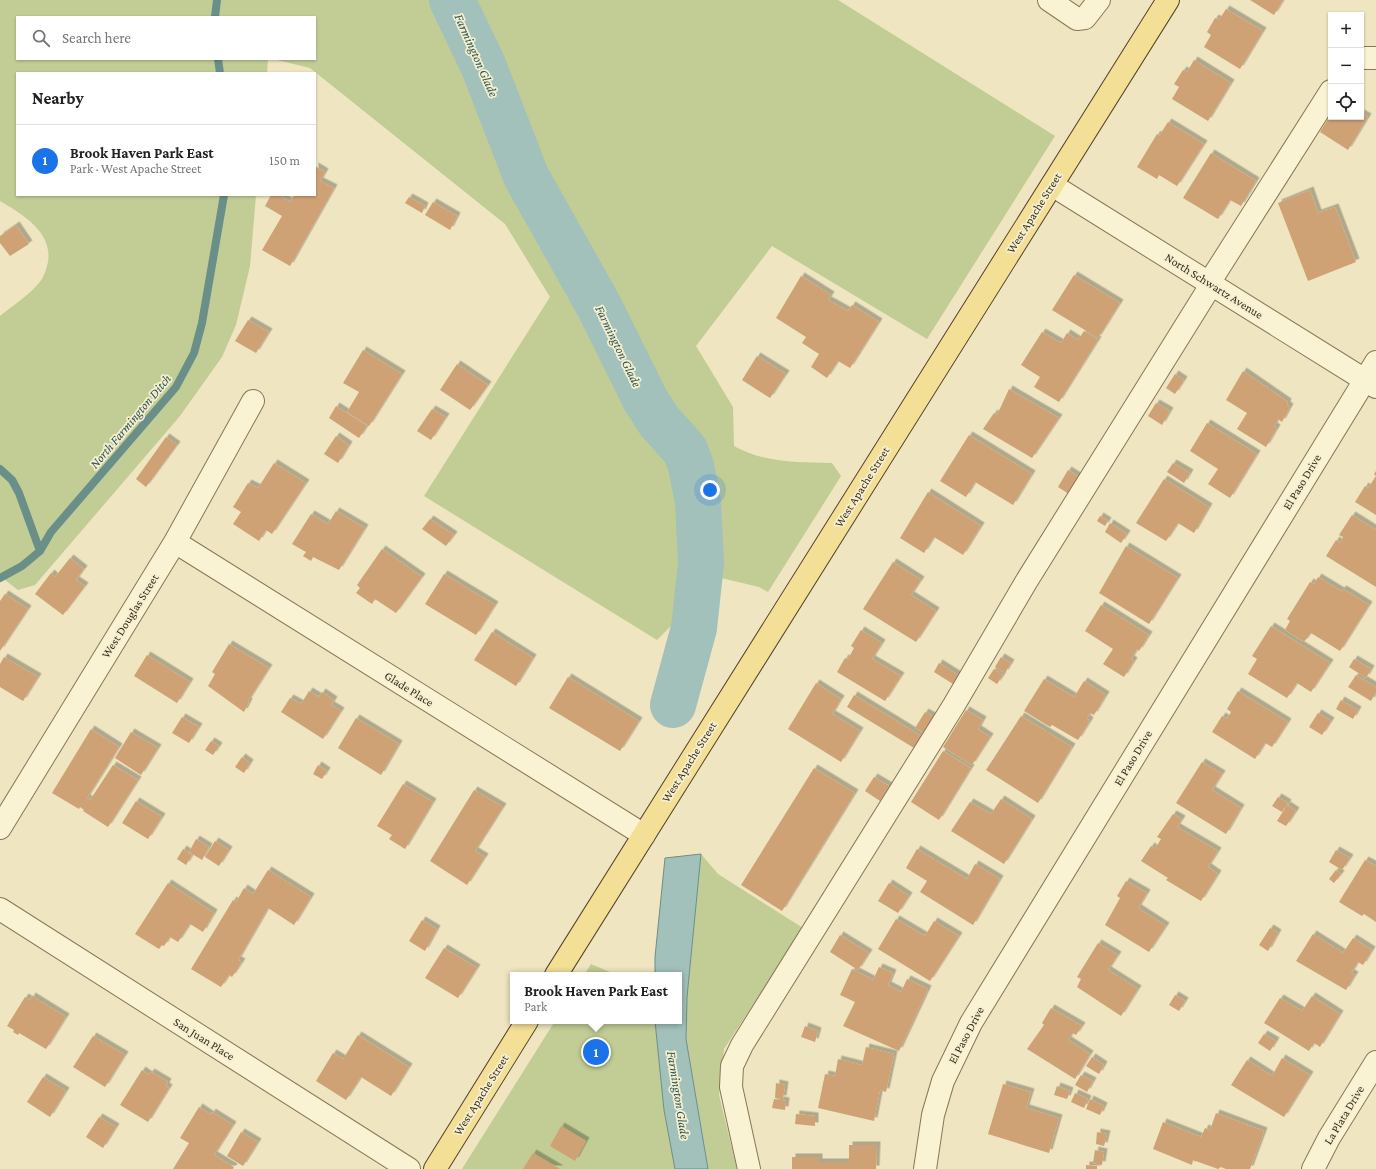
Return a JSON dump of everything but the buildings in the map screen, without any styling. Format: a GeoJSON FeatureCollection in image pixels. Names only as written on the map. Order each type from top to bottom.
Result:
{"type":"FeatureCollection","features":[{"type":"Feature","properties":{"kind":"main road","name":"West Apache Street"},"geometry":{"type":"LineString","coordinates":[[558,972],[1168,0]]}},
{"type":"Feature","properties":{"kind":"main road","name":"West Apache Street"},"geometry":{"type":"LineString","coordinates":[[435,1169],[525,1024]]}},
{"type":"Feature","properties":{"kind":"street"},"geometry":{"type":"LineString","coordinates":[[1049,0],[1077,19],[1085,18],[1099,0]]}},
{"type":"Feature","properties":{"kind":"street"},"geometry":{"type":"LineString","coordinates":[[1364,58],[1376,58]]}},
{"type":"Feature","properties":{"kind":"street"},"geometry":{"type":"LineString","coordinates":[[749,1169],[731,1087],[732,1066],[742,1045],[954,705],[1026,582],[1328,96]]}},
{"type":"Feature","properties":{"kind":"street","name":"North Schwartz Avenue"},"geometry":{"type":"LineString","coordinates":[[1052,185],[1370,384]]}},
{"type":"Feature","properties":{"kind":"street","name":"El Paso Drive"},"geometry":{"type":"LineString","coordinates":[[925,1169],[933,1115],[943,1081],[971,1023],[1370,384],[1376,362]]}},
{"type":"Feature","properties":{"kind":"street","name":"West Douglas Street"},"geometry":{"type":"LineString","coordinates":[[0,828],[175,542],[253,401]]}},
{"type":"Feature","properties":{"kind":"street","name":"Glade Place"},"geometry":{"type":"LineString","coordinates":[[175,542],[644,835]]}},
{"type":"Feature","properties":{"kind":"street","name":"San Juan Place"},"geometry":{"type":"LineString","coordinates":[[0,909],[409,1169]]}},
{"type":"Feature","properties":{"kind":"street","name":"La Plata Drive"},"geometry":{"type":"LineString","coordinates":[[1313,1169],[1329,1138],[1376,1062]]}},
{"type":"Feature","properties":{"kind":"green space"},"geometry":{"type":"Polygon","coordinates":[[[0,0],[449,0],[586,294],[625,390],[665,447],[679,470],[682,568],[677,620],[657,640],[424,496],[550,297],[505,224],[316,72],[310,68],[277,60],[316,60],[316,16],[16,16],[16,60],[268,60],[267,72],[16,72],[16,196],[256,196],[250,266],[236,325],[222,357],[180,416],[35,585],[18,590],[0,576],[0,316],[25,297],[40,282],[48,262],[48,251],[46,242],[34,225],[0,201],[0,0]]]}},
{"type":"Feature","properties":{"kind":"green space"},"geometry":{"type":"Polygon","coordinates":[[[457,0],[838,0],[1055,136],[927,339],[772,246],[696,346],[733,407],[734,446],[745,452],[769,459],[794,462],[832,463],[841,476],[768,592],[759,587],[721,578],[707,591],[706,574],[712,548],[712,514],[703,453],[656,405],[643,377],[530,173],[487,66],[457,0]]]}},
{"type":"Feature","properties":{"kind":"green space"},"geometry":{"type":"Polygon","coordinates":[[[701,854],[718,874],[803,928],[724,1049],[719,1095],[737,1169],[708,1169],[686,1039],[687,997],[701,854]]]}},
{"type":"Feature","properties":{"kind":"green space"},"geometry":{"type":"Polygon","coordinates":[[[591,964],[610,972],[586,972],[591,964]]]}},
{"type":"Feature","properties":{"kind":"green space"},"geometry":{"type":"Polygon","coordinates":[[[553,1024],[655,1024],[664,1110],[675,1169],[462,1169],[553,1024]]]}},
{"type":"Feature","properties":{"kind":"sand"},"geometry":{"type":"Polygon","coordinates":[[[449,0],[457,0],[487,66],[530,173],[624,337],[656,405],[703,453],[712,514],[712,548],[706,574],[708,616],[690,690],[689,707],[660,710],[659,696],[677,620],[682,568],[679,470],[665,447],[625,390],[586,294],[521,179],[480,68],[449,0]]]}},
{"type":"Feature","properties":{"kind":"water"},"geometry":{"type":"Polygon","coordinates":[[[701,854],[687,997],[686,1039],[708,1169],[675,1169],[664,1110],[655,1024],[682,1024],[682,972],[655,972],[655,957],[665,858],[701,854]]]}},
{"type":"Feature","properties":{"kind":"waterway","name":"North Farmington Ditch"},"geometry":{"type":"LineString","coordinates":[[215,16],[217,0]]}},
{"type":"Feature","properties":{"kind":"waterway","name":"Farmington Glade"},"geometry":{"type":"LineString","coordinates":[[452,0],[483,65],[526,176],[600,308],[645,399],[659,421],[685,450],[691,466],[698,502],[701,563],[694,628],[673,705]]}},
{"type":"Feature","properties":{"kind":"waterway","name":"North Farmington Ditch"},"geometry":{"type":"LineString","coordinates":[[218,60],[220,72]]}},
{"type":"Feature","properties":{"kind":"waterway","name":"North Farmington Ditch"},"geometry":{"type":"LineString","coordinates":[[0,578],[22,566],[40,551],[51,532],[176,387],[194,353],[202,323],[224,196]]}},
{"type":"Feature","properties":{"kind":"waterway"},"geometry":{"type":"LineString","coordinates":[[0,469],[12,480],[19,493],[40,551]]}},
{"type":"Feature","properties":{"kind":"place","name":"Brook Haven Park East"},"geometry":{"type":"Point","coordinates":[596,1052]}}]}
